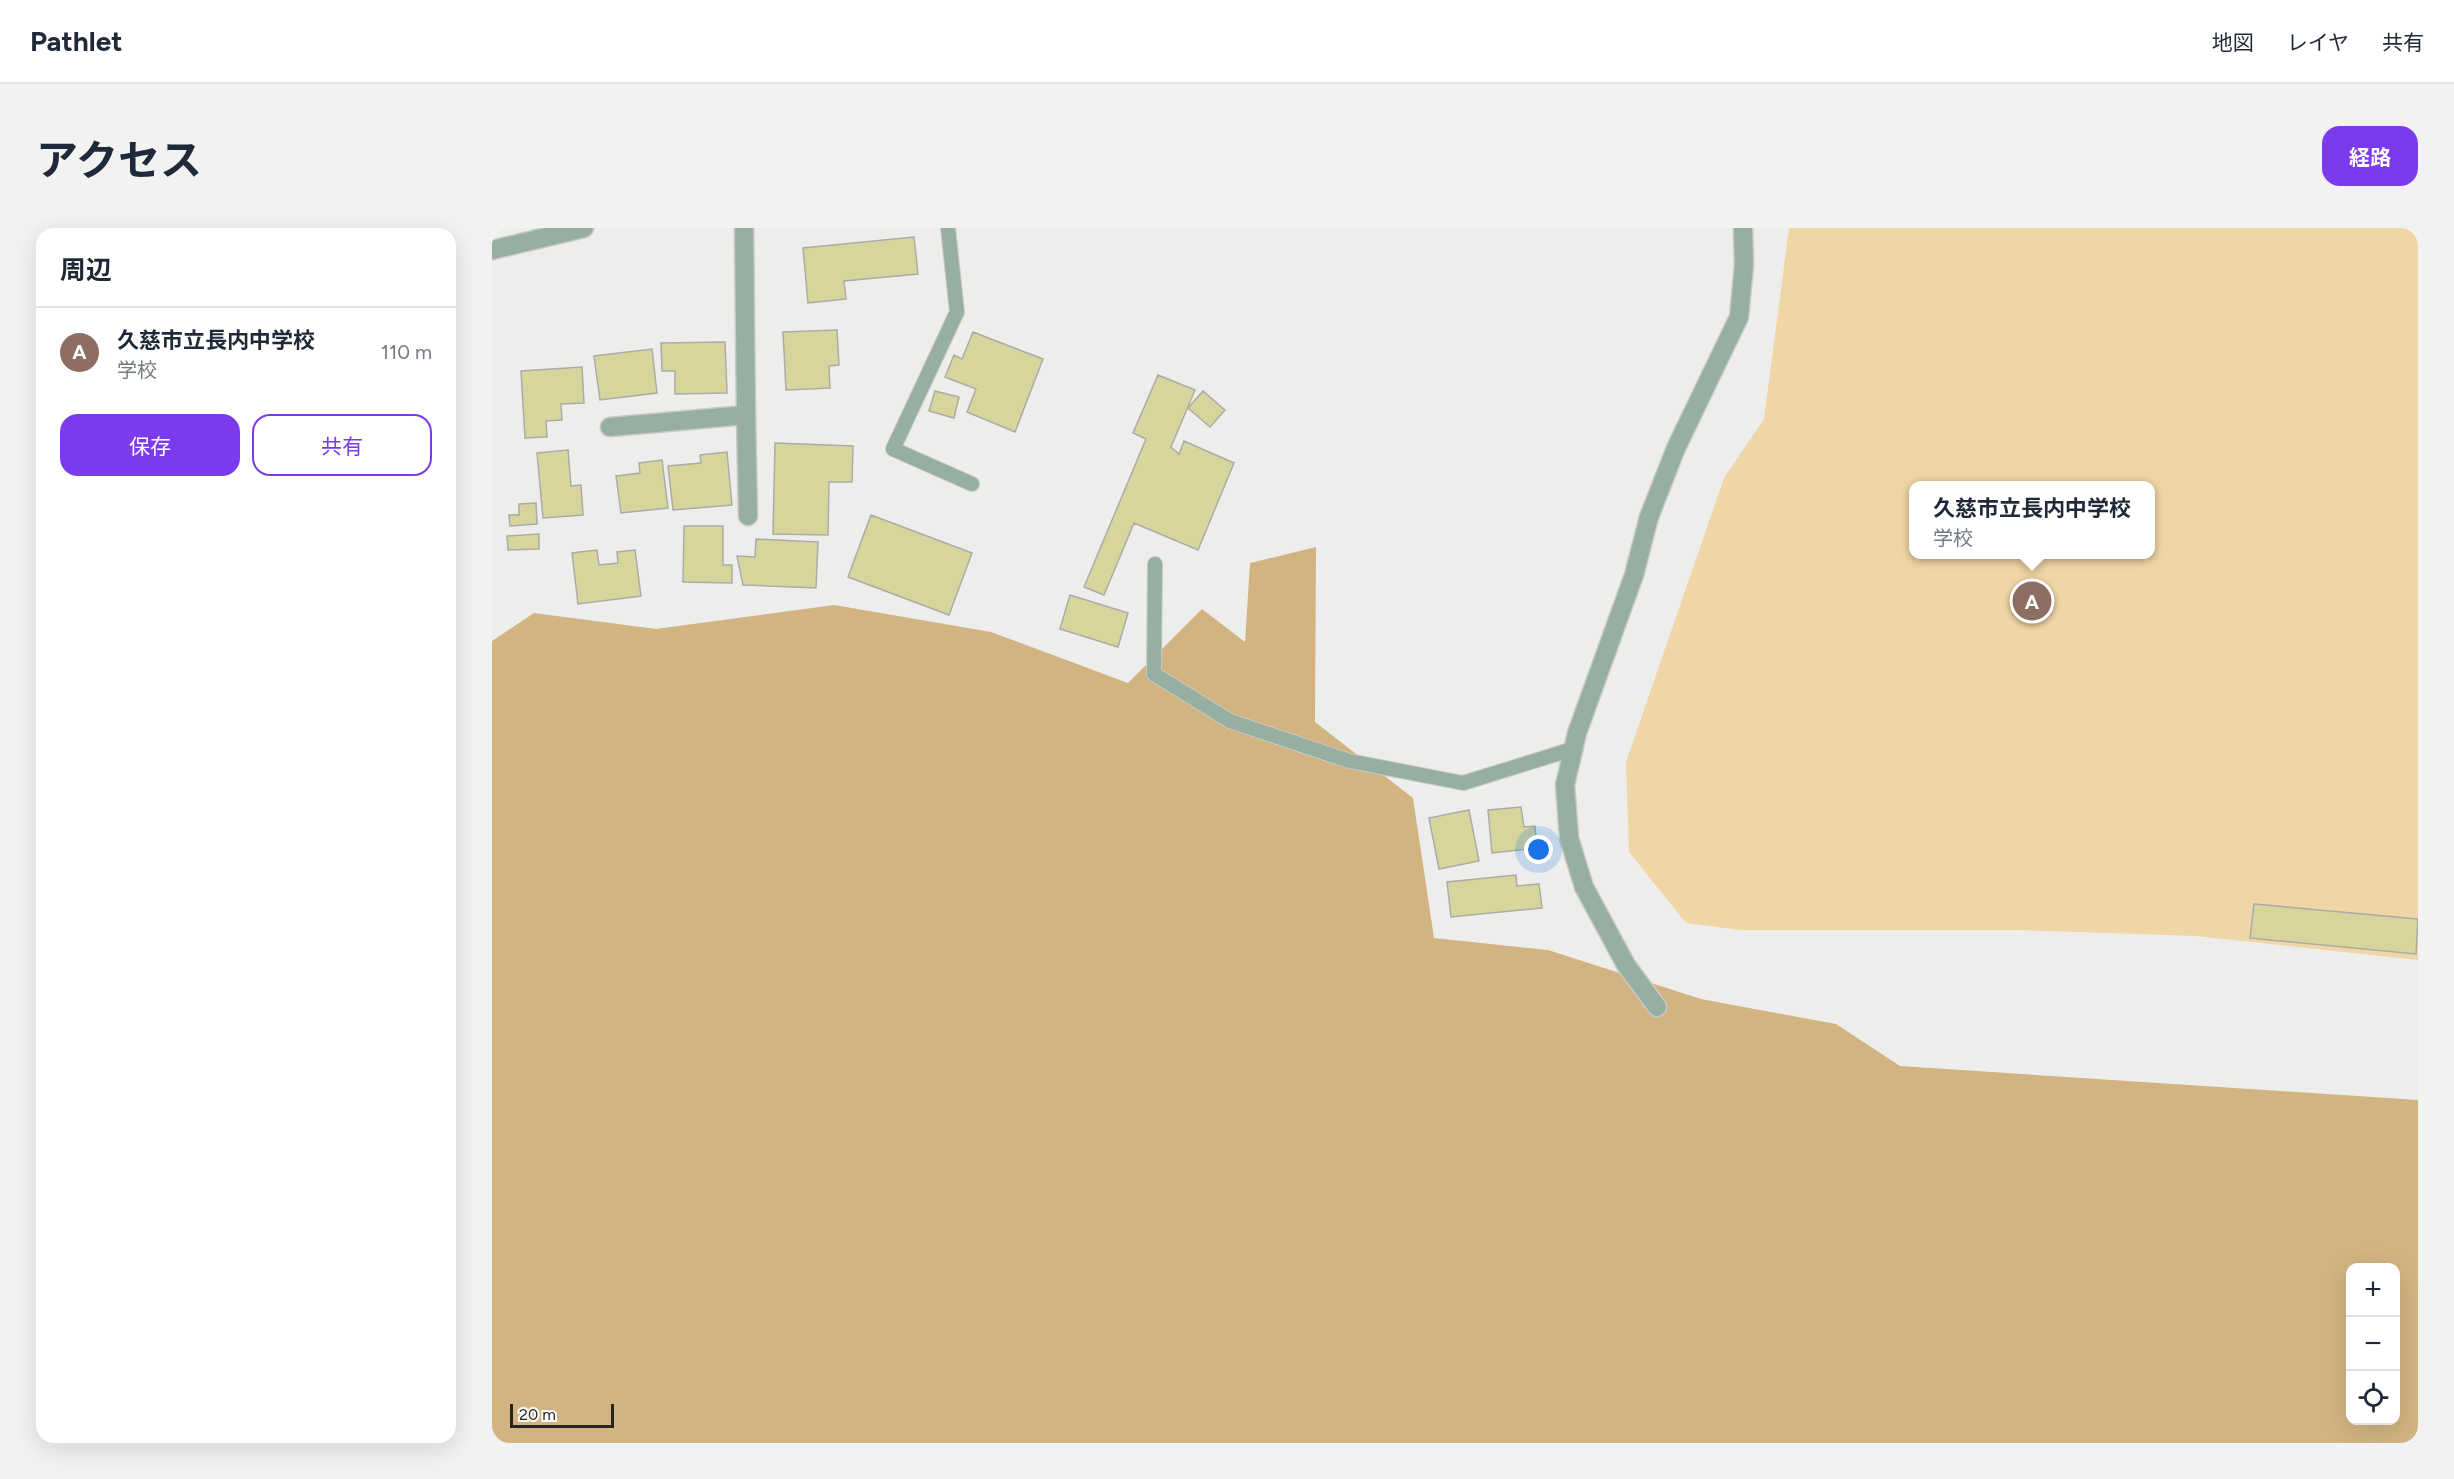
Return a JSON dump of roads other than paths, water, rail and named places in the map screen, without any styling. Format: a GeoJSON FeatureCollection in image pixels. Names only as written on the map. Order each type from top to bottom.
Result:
{"type":"FeatureCollection","features":[{"type":"Feature","properties":{"kind":"street"},"geometry":{"type":"LineString","coordinates":[[492,250],[584,228]]}},
{"type":"Feature","properties":{"kind":"street"},"geometry":{"type":"LineString","coordinates":[[744,228],[748,516]]}},
{"type":"Feature","properties":{"kind":"street"},"geometry":{"type":"LineString","coordinates":[[1657,1006],[1626,965],[1584,887],[1569,838],[1565,785],[1573,749],[1606,648],[1634,575],[1649,518],[1676,448],[1739,317],[1744,264],[1743,228]]}},
{"type":"Feature","properties":{"kind":"street"},"geometry":{"type":"LineString","coordinates":[[610,428],[746,415]]}},
{"type":"Feature","properties":{"kind":"lane"},"geometry":{"type":"LineString","coordinates":[[948,228],[957,312],[893,449],[972,484]]}},
{"type":"Feature","properties":{"kind":"lane"},"geometry":{"type":"LineString","coordinates":[[1155,564],[1154,674],[1230,721],[1349,761],[1463,783],[1573,749]]}},
{"type":"Feature","properties":{"kind":"place","name":"久慈市立長内中学校"},"geometry":{"type":"Point","coordinates":[2032,601]}}]}
